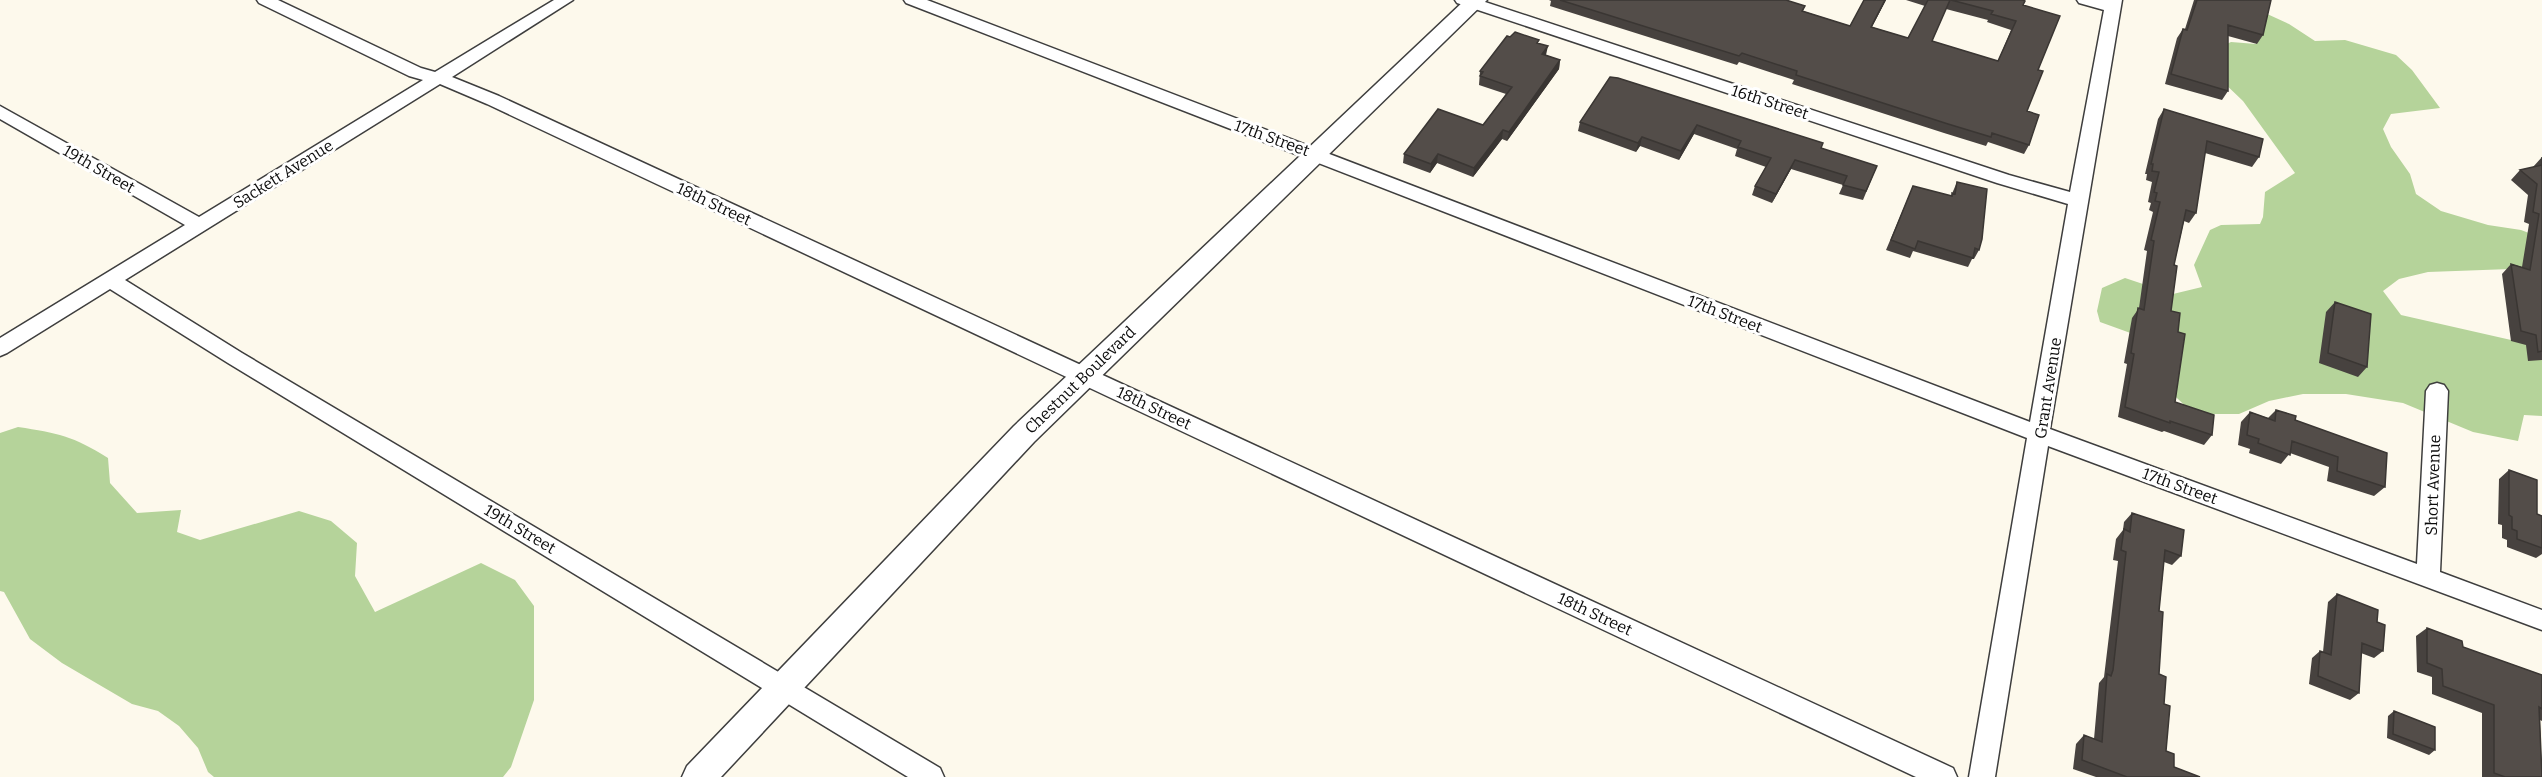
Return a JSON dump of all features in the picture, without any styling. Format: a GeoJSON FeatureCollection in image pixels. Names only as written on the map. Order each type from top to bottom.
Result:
{"type":"FeatureCollection","features":[{"type":"Feature","properties":{"kind":"street","name":"18th Street"},"geometry":{"type":"LineString","coordinates":[[265,0],[391,61],[436,79],[458,84],[493,100],[1944,777]]}},
{"type":"Feature","properties":{"kind":"street","name":"Sackett Avenue"},"geometry":{"type":"LineString","coordinates":[[0,348],[565,0]]}},
{"type":"Feature","properties":{"kind":"street","name":"17th Street"},"geometry":{"type":"LineString","coordinates":[[912,0],[1931,393],[2542,621]]}},
{"type":"Feature","properties":{"kind":"street"},"geometry":{"type":"LineString","coordinates":[[2085,0],[2114,4]]}},
{"type":"Feature","properties":{"kind":"street","name":"Chestnut Boulevard"},"geometry":{"type":"LineString","coordinates":[[699,777],[1024,434],[1471,1]]}},
{"type":"Feature","properties":{"kind":"street","name":"16th Street"},"geometry":{"type":"LineString","coordinates":[[1471,1],[2003,179],[2079,201]]}},
{"type":"Feature","properties":{"kind":"street","name":"Grant Avenue"},"geometry":{"type":"LineString","coordinates":[[1982,777],[2114,4]]}},
{"type":"Feature","properties":{"kind":"street","name":"19th Street"},"geometry":{"type":"LineString","coordinates":[[0,111],[199,225]]}},
{"type":"Feature","properties":{"kind":"street","name":"19th Street"},"geometry":{"type":"LineString","coordinates":[[110,280],[235,358],[931,777]]}},
{"type":"Feature","properties":{"kind":"street","name":"Short Avenue"},"geometry":{"type":"LineString","coordinates":[[2428,578],[2437,391]]}},
{"type":"Feature","properties":{"kind":"green space"},"geometry":{"type":"Polygon","coordinates":[[[2265,13],[2289,24],[2315,41],[2345,40],[2396,55],[2412,70],[2440,108],[2391,114],[2383,129],[2391,147],[2410,174],[2416,194],[2441,211],[2488,225],[2521,230],[2542,238],[2538,268],[2428,272],[2399,279],[2383,291],[2401,315],[2542,347],[2542,416],[2524,415],[2518,441],[2473,432],[2403,403],[2346,394],[2303,394],[2269,401],[2239,414],[2194,414],[2162,384],[2136,335],[2100,322],[2097,311],[2102,288],[2125,278],[2173,294],[2202,287],[2194,265],[2210,230],[2221,225],[2260,224],[2263,217],[2265,192],[2295,173],[2243,101],[2221,80],[2218,48],[2231,42],[2256,44],[2265,13]]]}},
{"type":"Feature","properties":{"kind":"green space"},"geometry":{"type":"Polygon","coordinates":[[[18,427],[65,436],[108,458],[110,483],[137,513],[181,510],[177,532],[200,540],[299,511],[331,521],[357,543],[355,576],[375,612],[481,563],[515,580],[534,606],[534,700],[511,767],[503,777],[214,777],[208,772],[198,748],[179,726],[158,711],[132,704],[62,663],[30,639],[4,592],[0,591],[0,433],[18,427]]]}},
{"type":"Feature","properties":{"kind":"building"},"geometry":{"type":"Polygon","coordinates":[[[1560,0],[1786,0],[1805,6],[1802,11],[1850,26],[1864,0],[1885,0],[1871,27],[1908,38],[1928,0],[1950,0],[1932,41],[1998,61],[2016,21],[1991,14],[1993,11],[1951,0],[2023,0],[2025,1],[2023,5],[2060,16],[2038,70],[2043,71],[2027,111],[2039,115],[2029,145],[1992,133],[1991,137],[1948,124],[1796,75],[1797,71],[1742,53],[1739,56],[1560,0]]]}},
{"type":"Feature","properties":{"kind":"building"},"geometry":{"type":"Polygon","coordinates":[[[2197,0],[2271,0],[2263,35],[2228,25],[2228,91],[2171,74],[2183,29],[2187,30],[2197,0]]]}},
{"type":"Feature","properties":{"kind":"building"},"geometry":{"type":"Polygon","coordinates":[[[1515,32],[1539,40],[1537,43],[1548,46],[1542,54],[1560,60],[1509,132],[1503,130],[1474,168],[1438,154],[1431,164],[1404,154],[1438,109],[1483,125],[1512,87],[1480,76],[1483,72],[1480,71],[1507,36],[1510,37],[1515,32]]]}},
{"type":"Feature","properties":{"kind":"building"},"geometry":{"type":"Polygon","coordinates":[[[1610,77],[1823,143],[1821,148],[1877,166],[1866,191],[1843,185],[1847,176],[1795,160],[1776,194],[1755,186],[1771,158],[1738,147],[1741,141],[1697,125],[1681,151],[1642,137],[1638,143],[1580,122],[1610,77]]]}},
{"type":"Feature","properties":{"kind":"building"},"geometry":{"type":"Polygon","coordinates":[[[2164,109],[2263,139],[2259,157],[2207,141],[2196,213],[2186,210],[2174,265],[2177,266],[2171,311],[2180,313],[2178,332],[2185,334],[2175,402],[2214,415],[2212,435],[2125,407],[2134,354],[2131,353],[2138,308],[2144,310],[2154,241],[2151,240],[2160,202],[2155,201],[2157,193],[2154,192],[2159,172],[2152,171],[2153,164],[2151,164],[2164,109]]]}},
{"type":"Feature","properties":{"kind":"building"},"geometry":{"type":"Polygon","coordinates":[[[2542,165],[2542,351],[2538,352],[2536,335],[2521,331],[2511,264],[2530,270],[2539,214],[2533,212],[2537,184],[2520,170],[2542,165]]]}},
{"type":"Feature","properties":{"kind":"building"},"geometry":{"type":"Polygon","coordinates":[[[1957,182],[1987,189],[1982,239],[1979,250],[1975,248],[1973,258],[1918,241],[1915,249],[1891,240],[1913,186],[1952,196],[1952,193],[1955,194],[1957,182]]]}},
{"type":"Feature","properties":{"kind":"building"},"geometry":{"type":"Polygon","coordinates":[[[2335,302],[2371,314],[2367,367],[2328,353],[2335,302]]]}},
{"type":"Feature","properties":{"kind":"building"},"geometry":{"type":"Polygon","coordinates":[[[2276,410],[2296,416],[2295,420],[2387,453],[2385,487],[2337,471],[2338,457],[2292,441],[2290,455],[2258,443],[2259,439],[2247,435],[2250,412],[2275,421],[2276,410]]]}},
{"type":"Feature","properties":{"kind":"building"},"geometry":{"type":"Polygon","coordinates":[[[2509,470],[2537,480],[2537,514],[2542,516],[2542,548],[2517,539],[2517,531],[2512,529],[2512,517],[2509,515],[2509,470]]]}},
{"type":"Feature","properties":{"kind":"building"},"geometry":{"type":"Polygon","coordinates":[[[2132,513],[2184,530],[2181,556],[2165,550],[2159,611],[2163,612],[2159,674],[2166,677],[2164,704],[2170,706],[2166,751],[2174,754],[2174,767],[2200,777],[2127,777],[2082,760],[2084,735],[2102,742],[2107,674],[2111,676],[2113,670],[2126,552],[2121,550],[2124,529],[2130,532],[2132,513]]]}},
{"type":"Feature","properties":{"kind":"building"},"geometry":{"type":"Polygon","coordinates":[[[2337,594],[2378,610],[2377,622],[2385,625],[2383,651],[2362,643],[2359,693],[2318,676],[2320,651],[2331,655],[2337,594]]]}},
{"type":"Feature","properties":{"kind":"building"},"geometry":{"type":"Polygon","coordinates":[[[2427,628],[2462,641],[2463,647],[2542,675],[2542,709],[2539,707],[2542,777],[2505,777],[2494,773],[2494,705],[2443,686],[2442,669],[2427,663],[2427,628]]]}},
{"type":"Feature","properties":{"kind":"building"},"geometry":{"type":"Polygon","coordinates":[[[2394,711],[2435,727],[2435,750],[2393,734],[2394,711]]]}}]}
